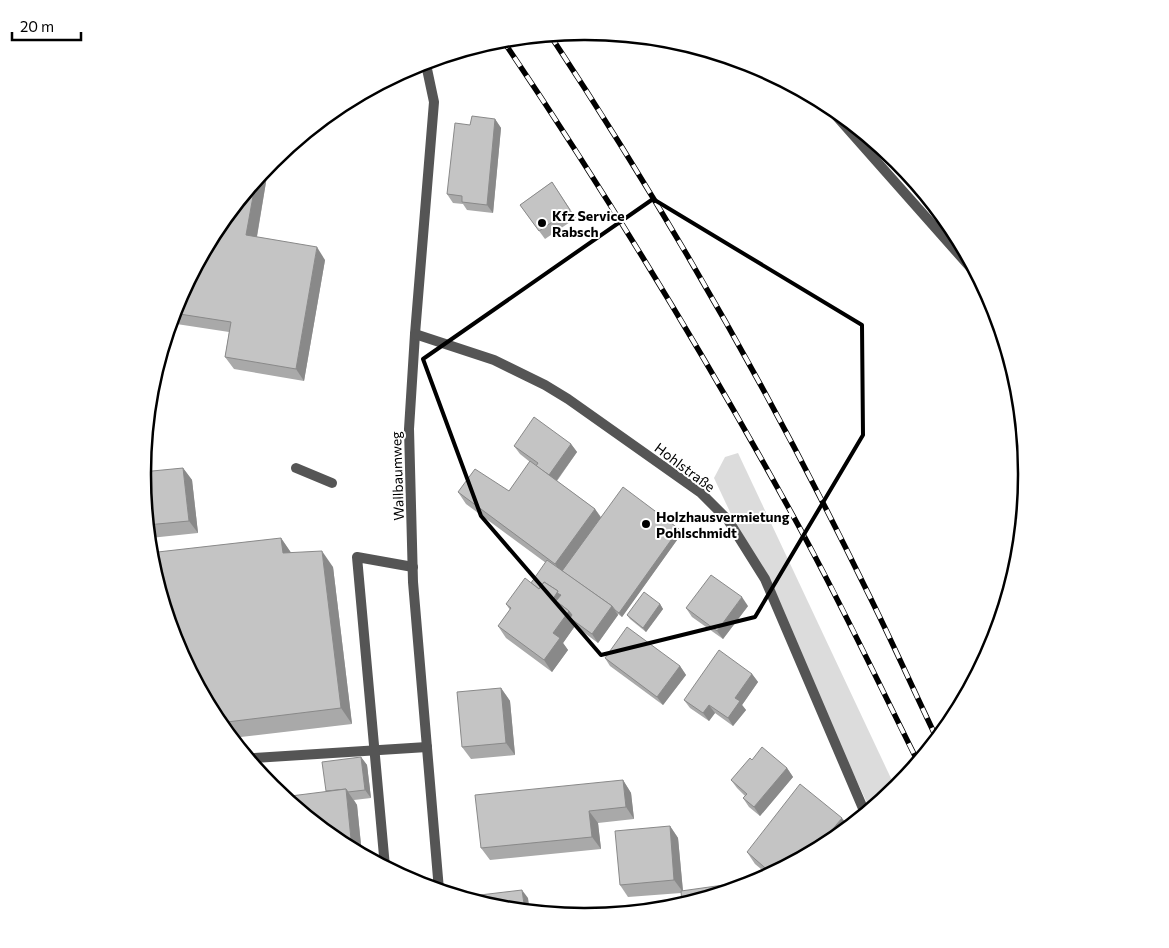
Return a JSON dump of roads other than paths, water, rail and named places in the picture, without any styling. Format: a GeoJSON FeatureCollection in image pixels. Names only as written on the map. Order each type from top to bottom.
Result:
{"type":"FeatureCollection","features":[{"type":"Feature","properties":{"kind":"street","name":"Wallbaumweg"},"geometry":{"type":"LineString","coordinates":[[427,70],[434,102],[409,429],[413,567],[437,882]]}},
{"type":"Feature","properties":{"kind":"street"},"geometry":{"type":"LineString","coordinates":[[855,135],[956,250]]}},
{"type":"Feature","properties":{"kind":"street","name":"Hohlstraße"},"geometry":{"type":"LineString","coordinates":[[415,334],[494,360],[560,395],[701,493],[728,520],[764,579],[862,807]]}},
{"type":"Feature","properties":{"kind":"street"},"geometry":{"type":"LineString","coordinates":[[296,468],[332,483]]}},
{"type":"Feature","properties":{"kind":"street"},"geometry":{"type":"LineString","coordinates":[[384,859],[358,557],[413,567]]}},
{"type":"Feature","properties":{"kind":"street"},"geometry":{"type":"LineString","coordinates":[[256,758],[427,747]]}},
{"type":"Feature","properties":{"kind":"railway"},"geometry":{"type":"LineString","coordinates":[[554,41],[636,169],[756,376],[831,518],[933,732]]}},
{"type":"Feature","properties":{"kind":"railway"},"geometry":{"type":"LineString","coordinates":[[507,47],[618,217],[692,338],[763,461],[844,612],[915,755]]}},
{"type":"Feature","properties":{"kind":"place","name":"Kfz Service Rabsch"},"geometry":{"type":"Point","coordinates":[542,223]}},
{"type":"Feature","properties":{"kind":"place","name":"Holzhausvermietung Pohlschmidt"},"geometry":{"type":"Point","coordinates":[646,524]}}]}
